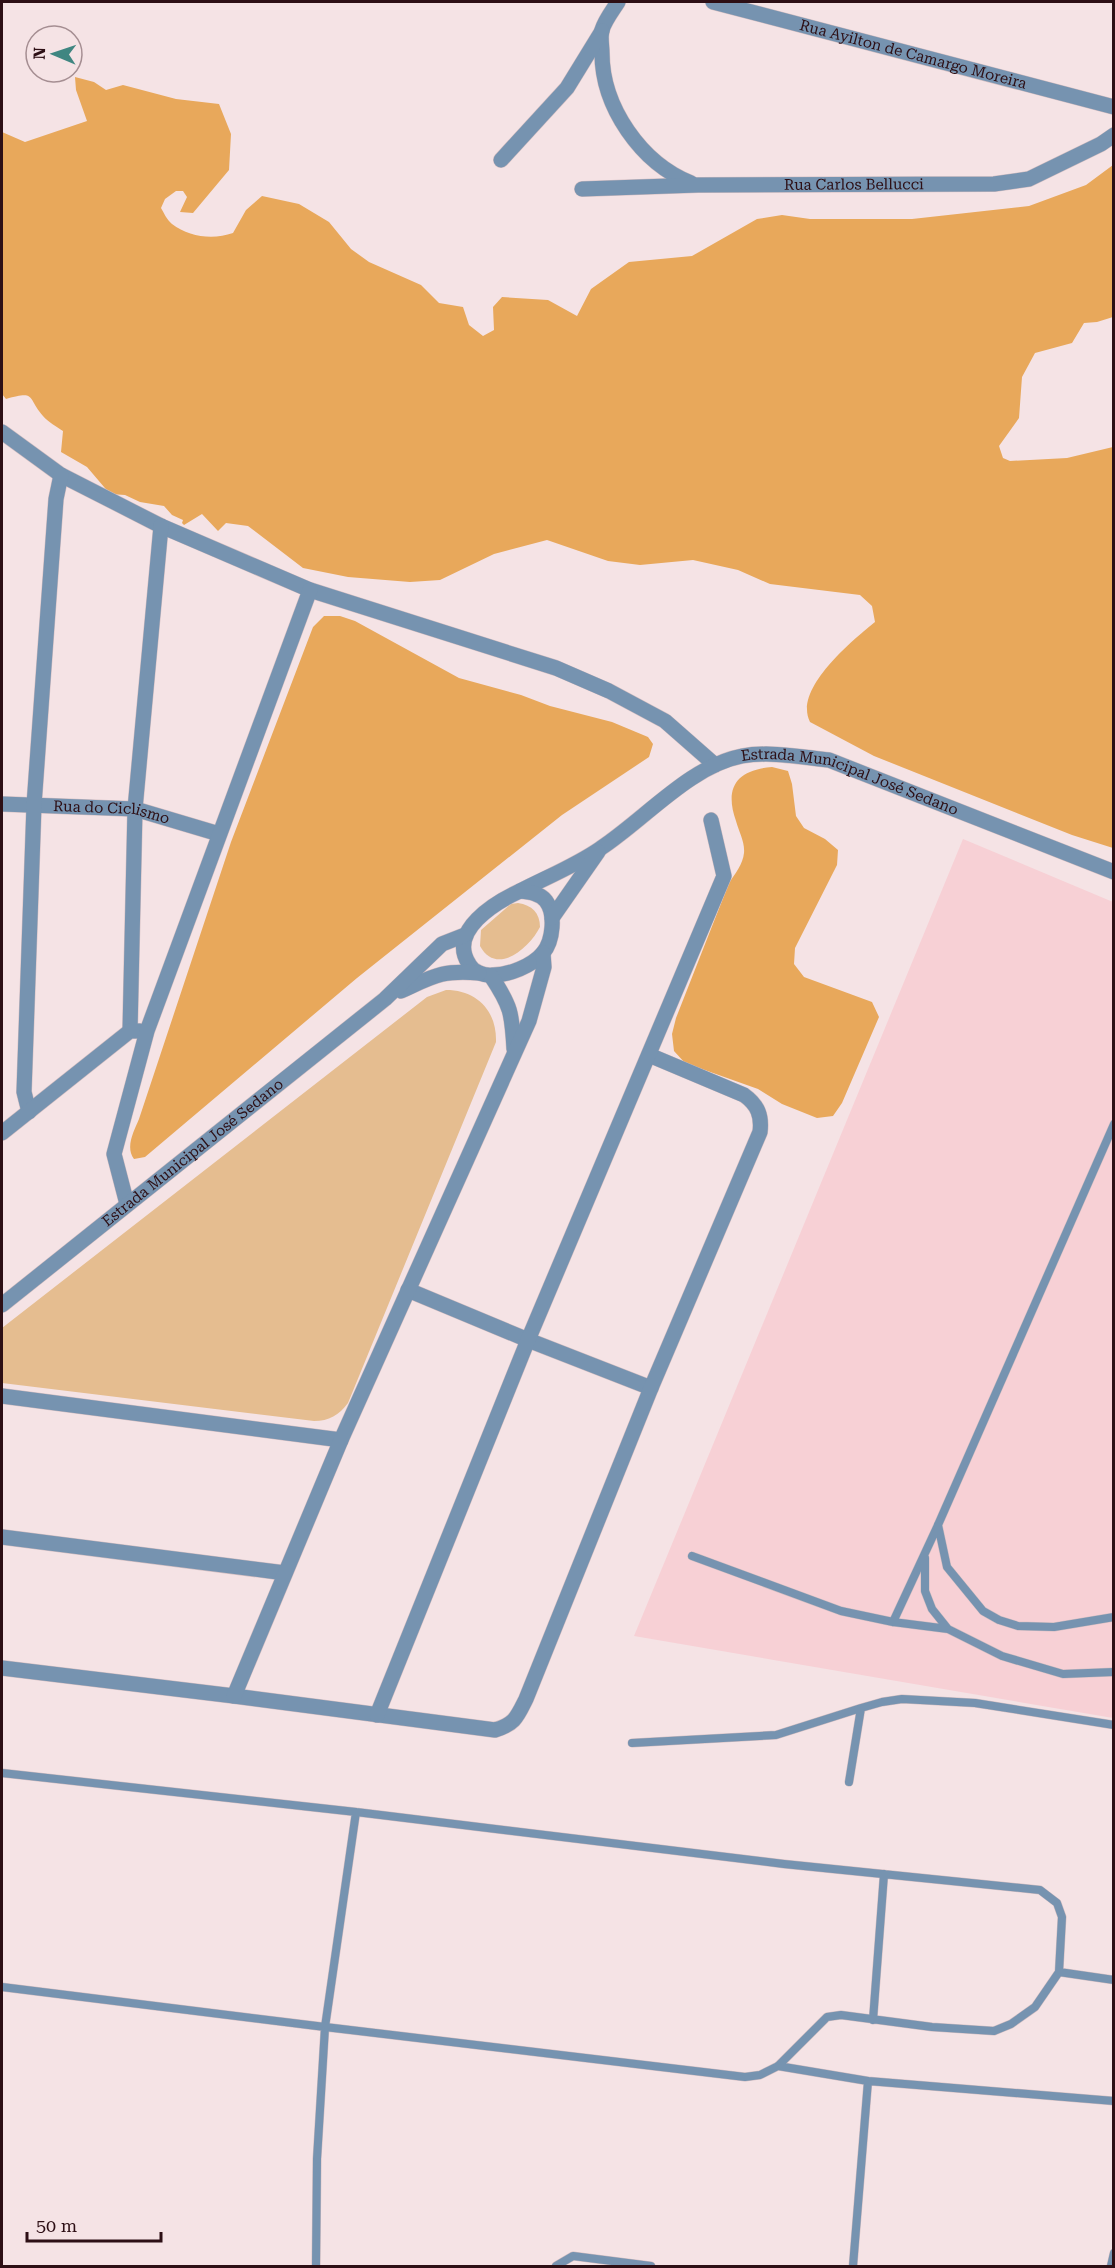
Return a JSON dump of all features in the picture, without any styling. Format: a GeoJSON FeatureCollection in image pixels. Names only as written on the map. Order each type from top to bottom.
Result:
{"type":"FeatureCollection","features":[{"type":"Feature","properties":{"kind":"street"},"geometry":{"type":"LineString","coordinates":[[501,160],[567,88],[618,2]]}},
{"type":"Feature","properties":{"kind":"street","name":"Rua Ayilton de Camargo Moreira"},"geometry":{"type":"LineString","coordinates":[[713,2],[1113,107]]}},
{"type":"Feature","properties":{"kind":"street"},"geometry":{"type":"LineString","coordinates":[[602,31],[602,70],[613,105],[632,138],[674,176],[698,185]]}},
{"type":"Feature","properties":{"kind":"street","name":"Rua Carlos Bellucci"},"geometry":{"type":"LineString","coordinates":[[582,189],[698,185],[994,184],[1029,179],[1070,161],[1113,135]]}},
{"type":"Feature","properties":{"kind":"street"},"geometry":{"type":"LineString","coordinates":[[2,432],[61,475],[161,526],[310,590],[556,668],[609,690],[665,721],[715,765]]}},
{"type":"Feature","properties":{"kind":"street"},"geometry":{"type":"LineString","coordinates":[[29,1112],[24,1092],[34,805],[56,499],[61,475]]}},
{"type":"Feature","properties":{"kind":"street"},"geometry":{"type":"LineString","coordinates":[[130,1031],[135,809],[161,526]]}},
{"type":"Feature","properties":{"kind":"street"},"geometry":{"type":"LineString","coordinates":[[127,1204],[114,1154],[147,1031],[310,590]]}},
{"type":"Feature","properties":{"kind":"street","name":"Estrada Municipal José Sedano"},"geometry":{"type":"LineString","coordinates":[[520,891],[600,849],[680,787],[715,765],[743,756],[779,755],[829,760],[1113,872]]}},
{"type":"Feature","properties":{"kind":"street","name":"Rua do Ciclismo"},"geometry":{"type":"LineString","coordinates":[[2,804],[135,809],[219,834]]}},
{"type":"Feature","properties":{"kind":"street"},"geometry":{"type":"LineString","coordinates":[[377,1715],[528,1340],[724,876],[711,820]]}},
{"type":"Feature","properties":{"kind":"street","name":"Estrada Municipal José Sedano"},"geometry":{"type":"LineString","coordinates":[[552,918],[600,849]]}},
{"type":"Feature","properties":{"kind":"street"},"geometry":{"type":"LineString","coordinates":[[485,974],[515,970],[529,964],[543,953],[553,931],[552,918],[546,901],[536,894],[520,891],[489,910],[474,922],[465,935],[464,954],[469,966],[485,974],[504,996],[512,1015],[514,1052]]}},
{"type":"Feature","properties":{"kind":"street","name":"Estrada Municipal José Sedano"},"geometry":{"type":"LineString","coordinates":[[2,1305],[385,999],[442,944],[465,935]]}},
{"type":"Feature","properties":{"kind":"street"},"geometry":{"type":"LineString","coordinates":[[234,1695],[341,1440],[529,1021],[544,967],[543,953]]}},
{"type":"Feature","properties":{"kind":"street","name":"Estrada Municipal José Sedano"},"geometry":{"type":"LineString","coordinates":[[385,999],[436,975],[452,971],[485,974]]}},
{"type":"Feature","properties":{"kind":"street"},"geometry":{"type":"LineString","coordinates":[[2,1133],[130,1031],[147,1031]]}},
{"type":"Feature","properties":{"kind":"street"},"geometry":{"type":"LineString","coordinates":[[2,1668],[234,1695],[495,1730],[508,1726],[516,1719],[651,1388],[760,1132],[761,1119],[752,1101],[744,1095],[649,1055]]}},
{"type":"Feature","properties":{"kind":"street"},"geometry":{"type":"LineString","coordinates":[[408,1290],[651,1388]]}},
{"type":"Feature","properties":{"kind":"street"},"geometry":{"type":"LineString","coordinates":[[2,1396],[341,1440]]}},
{"type":"Feature","properties":{"kind":"street"},"geometry":{"type":"LineString","coordinates":[[2,1537],[285,1572]]}},
{"type":"Feature","properties":{"kind":"lane"},"geometry":{"type":"LineString","coordinates":[[893,1622],[938,1525],[1113,1124]]}},
{"type":"Feature","properties":{"kind":"lane"},"geometry":{"type":"LineString","coordinates":[[938,1525],[947,1567],[983,1611],[999,1620],[1018,1626],[1054,1626],[1113,1617]]}},
{"type":"Feature","properties":{"kind":"lane"},"geometry":{"type":"LineString","coordinates":[[925,1554],[925,1591],[932,1609],[948,1629]]}},
{"type":"Feature","properties":{"kind":"lane"},"geometry":{"type":"LineString","coordinates":[[692,1556],[841,1611],[893,1622],[948,1629],[1002,1656],[1063,1674],[1113,1672]]}},
{"type":"Feature","properties":{"kind":"lane"},"geometry":{"type":"LineString","coordinates":[[632,1743],[776,1735],[882,1702],[902,1699],[975,1703],[1113,1725]]}},
{"type":"Feature","properties":{"kind":"lane"},"geometry":{"type":"LineString","coordinates":[[849,1782],[861,1708]]}},
{"type":"Feature","properties":{"kind":"lane"},"geometry":{"type":"LineString","coordinates":[[2,1773],[356,1812],[761,1862],[1040,1890],[1057,1903],[1062,1917],[1059,1972],[1035,2007],[1011,2024],[994,2031],[932,2027],[841,2015],[827,2017],[778,2066],[760,2075],[745,2076],[2,1987]]}},
{"type":"Feature","properties":{"kind":"lane"},"geometry":{"type":"LineString","coordinates":[[316,2266],[317,2159],[326,2027],[356,1812]]}},
{"type":"Feature","properties":{"kind":"lane"},"geometry":{"type":"LineString","coordinates":[[873,2020],[884,1874]]}},
{"type":"Feature","properties":{"kind":"lane"},"geometry":{"type":"LineString","coordinates":[[1059,1972],[1113,1980]]}},
{"type":"Feature","properties":{"kind":"lane"},"geometry":{"type":"LineString","coordinates":[[778,2066],[868,2080],[1113,2101]]}},
{"type":"Feature","properties":{"kind":"lane"},"geometry":{"type":"LineString","coordinates":[[853,2266],[868,2080]]}},
{"type":"Feature","properties":{"kind":"lane"},"geometry":{"type":"LineString","coordinates":[[1111,2266],[1113,2253]]}},
{"type":"Feature","properties":{"kind":"lane"},"geometry":{"type":"LineString","coordinates":[[556,2266],[573,2256],[651,2266]]}},
{"type":"Feature","properties":{"kind":"shaded area"},"geometry":{"type":"Polygon","coordinates":[[[84,79],[94,82],[106,90],[123,85],[176,99],[219,104],[231,134],[229,170],[193,213],[180,212],[187,197],[183,191],[176,191],[165,199],[161,208],[172,224],[186,232],[201,236],[225,235],[233,233],[246,210],[262,196],[299,204],[329,222],[351,249],[369,262],[421,285],[439,303],[463,307],[469,325],[483,336],[494,330],[493,307],[502,297],[548,300],[577,316],[591,289],[629,262],[692,256],[757,219],[782,215],[810,219],[912,219],[1029,206],[1086,185],[1113,165],[1113,317],[1084,323],[1072,343],[1035,353],[1022,377],[1019,418],[999,446],[1003,458],[1010,461],[1067,458],[1113,447],[1113,848],[1072,835],[874,756],[810,722],[807,709],[810,695],[817,681],[840,653],[875,622],[872,606],[860,595],[770,584],[738,570],[693,560],[640,565],[608,561],[547,540],[494,554],[440,580],[410,582],[348,577],[303,568],[248,526],[226,523],[218,531],[202,514],[184,525],[183,520],[172,515],[164,506],[140,502],[125,495],[110,494],[87,467],[61,452],[63,431],[45,418],[30,397],[23,395],[6,399],[2,394],[2,132],[25,142],[87,121],[76,84],[84,84],[84,79]]]}},
{"type":"Feature","properties":{"kind":"shaded area"},"geometry":{"type":"Polygon","coordinates":[[[324,616],[340,616],[355,621],[459,678],[612,722],[648,737],[653,744],[649,757],[562,815],[357,978],[145,1157],[134,1159],[130,1149],[133,1134],[231,842],[313,627],[324,616]]]}},
{"type":"Feature","properties":{"kind":"shaded area"},"geometry":{"type":"Polygon","coordinates":[[[772,767],[788,771],[796,816],[804,828],[825,839],[838,850],[837,865],[795,948],[794,964],[804,977],[872,1002],[879,1017],[842,1103],[833,1116],[817,1118],[782,1104],[758,1089],[685,1063],[674,1051],[672,1034],[676,1018],[729,883],[744,853],[744,845],[733,809],[733,790],[736,782],[742,776],[772,767]]]}},
{"type":"Feature","properties":{"kind":"shaded area"},"geometry":{"type":"Polygon","coordinates":[[[963,839],[1113,902],[1113,1718],[634,1636],[963,839]]]}},
{"type":"Feature","properties":{"kind":"shaded area"},"geometry":{"type":"Polygon","coordinates":[[[518,903],[534,910],[539,918],[540,927],[529,943],[513,956],[495,959],[487,955],[480,946],[481,930],[511,904],[518,903]]]}},
{"type":"Feature","properties":{"kind":"shaded area"},"geometry":{"type":"Polygon","coordinates":[[[446,990],[467,994],[483,1004],[493,1021],[496,1042],[348,1403],[341,1411],[329,1418],[314,1421],[2,1383],[2,1328],[427,997],[446,990]]]}}]}
